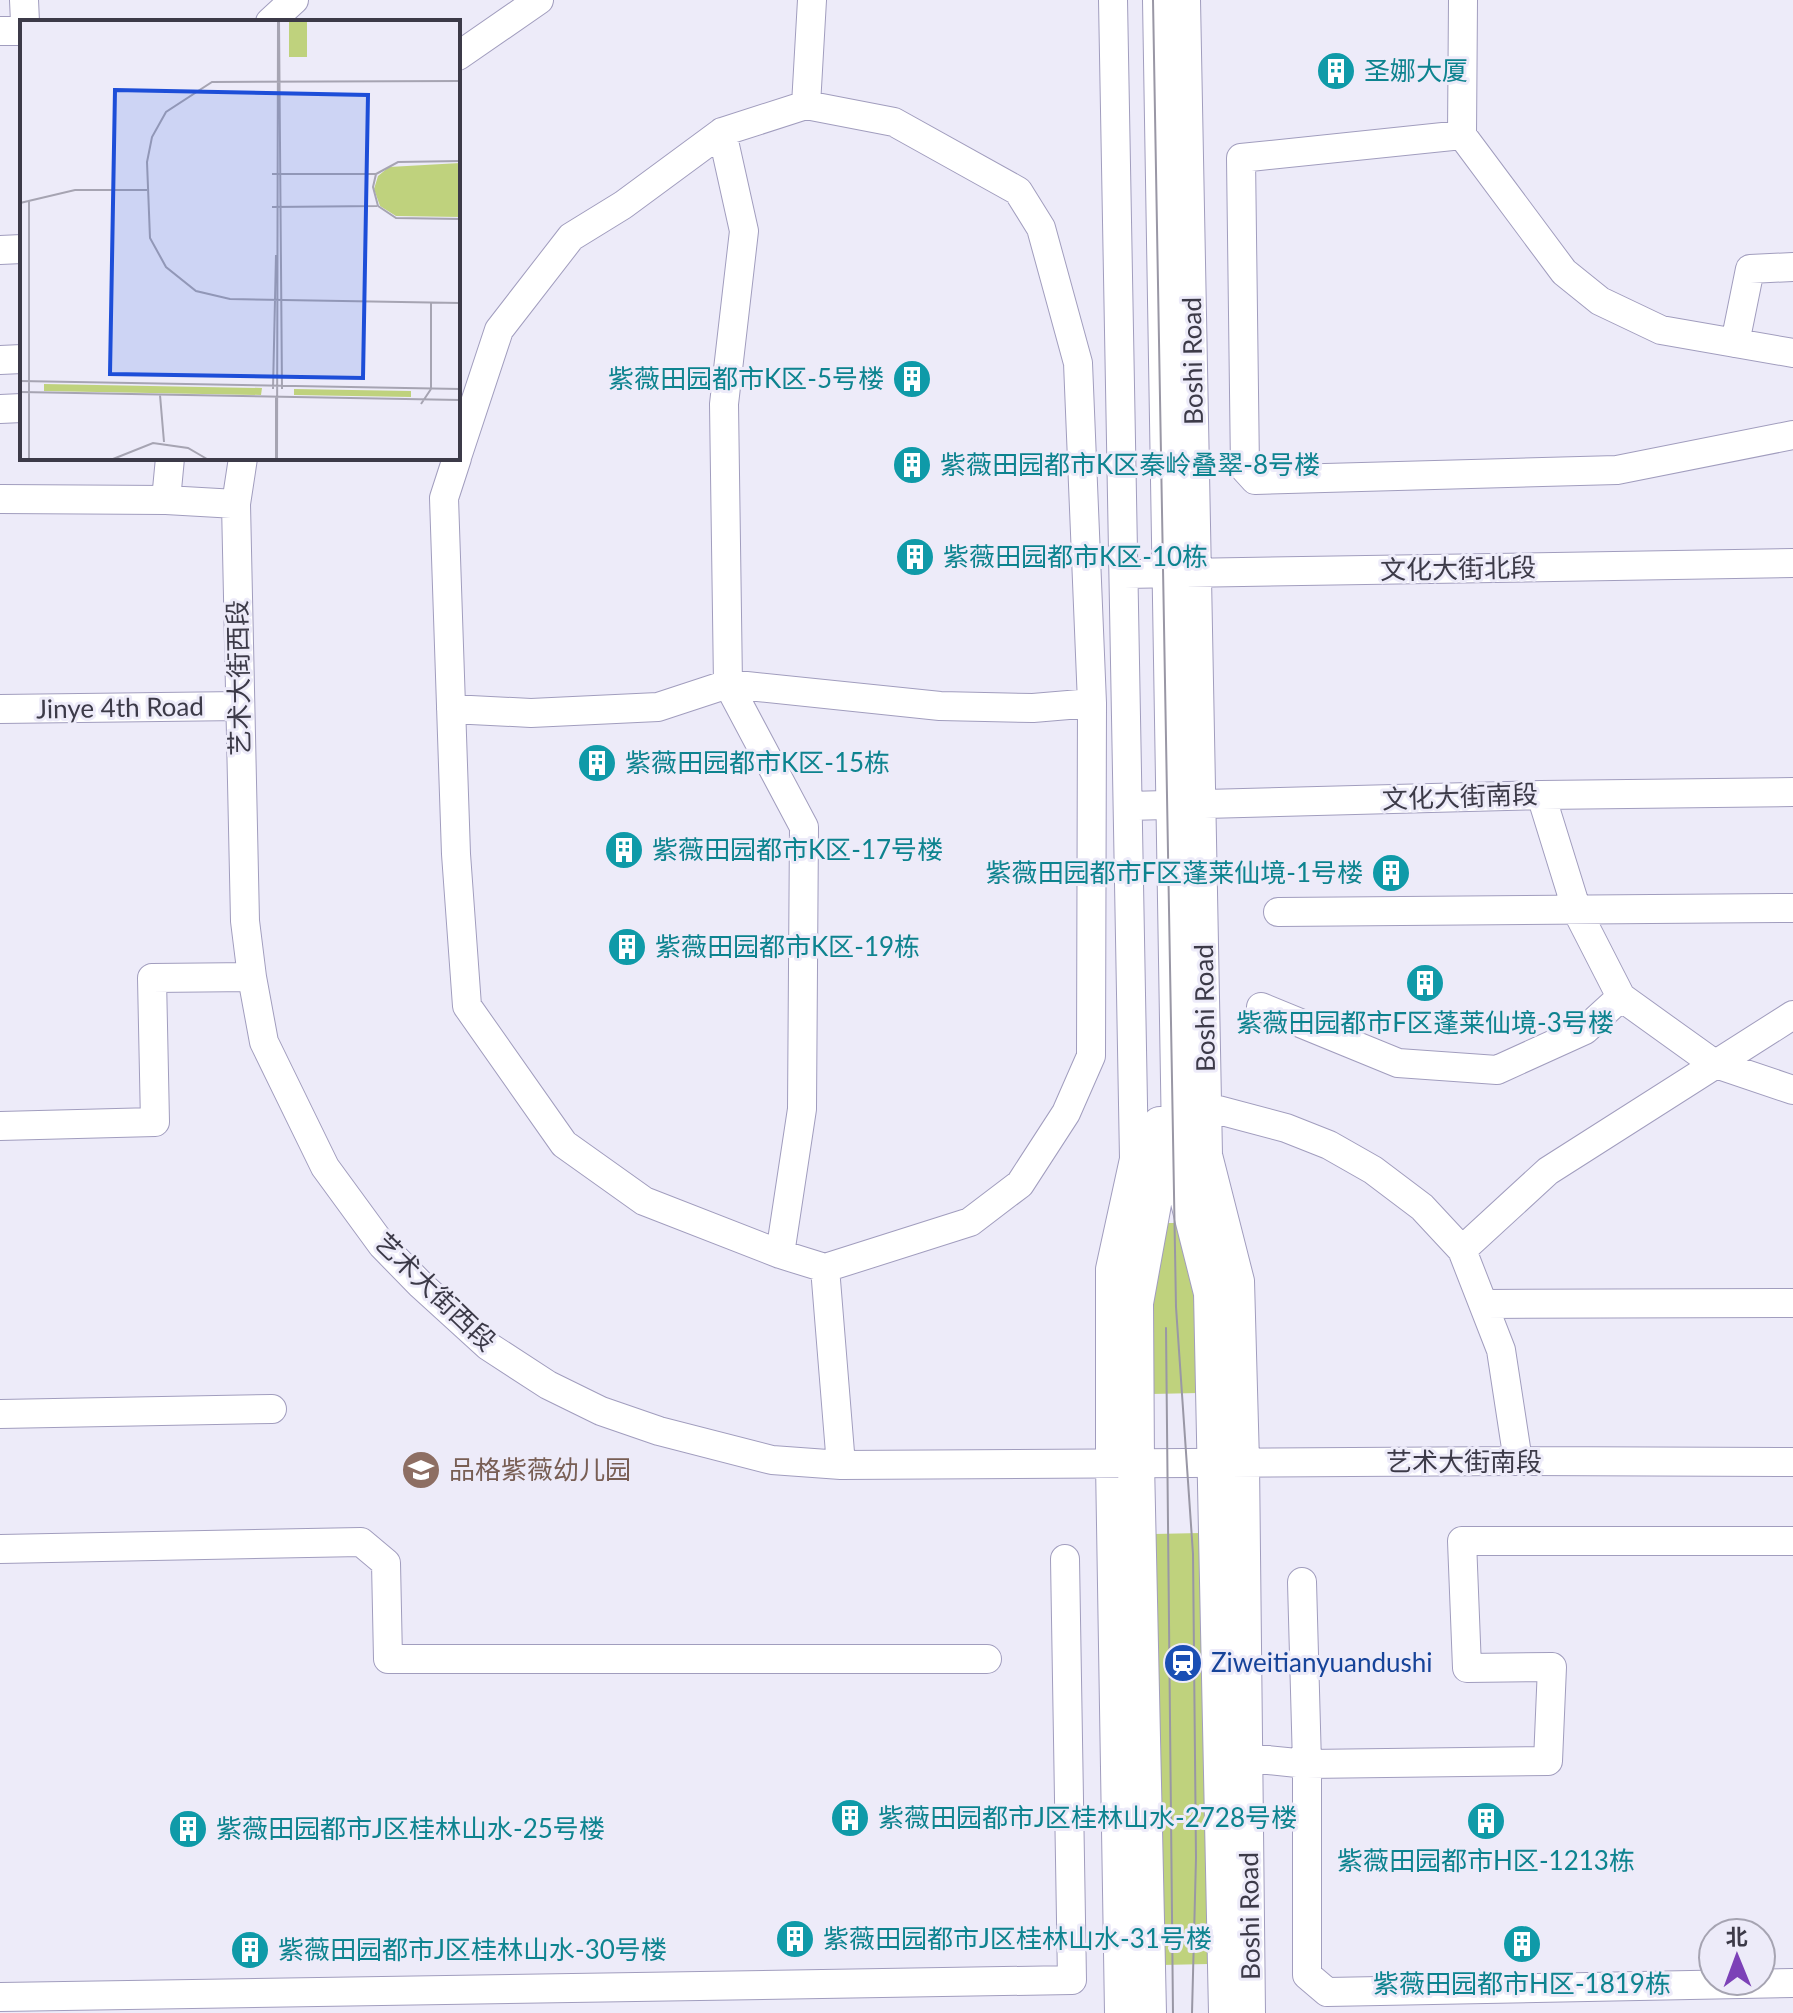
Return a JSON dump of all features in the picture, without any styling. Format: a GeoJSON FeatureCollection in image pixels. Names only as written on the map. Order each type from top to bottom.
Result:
{"type":"FeatureCollection","features":[{"type":"Feature","properties":{"kind":"main road","name":"Boshi Road"},"geometry":{"type":"LineString","coordinates":[[1139,0],[1160,574]]}},
{"type":"Feature","properties":{"kind":"main road","name":"Boshi Road"},"geometry":{"type":"LineString","coordinates":[[1148,2013],[1123,1463],[1135,1303],[1158,1176],[1160,1128],[1164,805],[1160,574],[1161,0]]}},
{"type":"Feature","properties":{"kind":"main road","name":"Boshi Road"},"geometry":{"type":"LineString","coordinates":[[1164,805],[1184,1182],[1212,1293],[1230,1462],[1227,2013]]}},
{"type":"Feature","properties":{"kind":"street"},"geometry":{"type":"LineString","coordinates":[[24,0],[25,20]]}},
{"type":"Feature","properties":{"kind":"street"},"geometry":{"type":"LineString","coordinates":[[272,20],[294,0]]}},
{"type":"Feature","properties":{"kind":"street"},"geometry":{"type":"LineString","coordinates":[[460,55],[539,0]]}},
{"type":"Feature","properties":{"kind":"street"},"geometry":{"type":"LineString","coordinates":[[806,105],[812,0]]}},
{"type":"Feature","properties":{"kind":"street","name":"Boshi Road"},"geometry":{"type":"LineString","coordinates":[[1113,0],[1160,574]]}},
{"type":"Feature","properties":{"kind":"street","name":"Boshi Road"},"geometry":{"type":"LineString","coordinates":[[1186,0],[1160,574],[1164,805],[1207,1107],[1208,1155],[1240,1281],[1230,1462],[1248,1758],[1251,2013]]}},
{"type":"Feature","properties":{"kind":"street"},"geometry":{"type":"LineString","coordinates":[[1463,0],[1462,135],[1564,272],[1600,301],[1661,330],[1793,353]]}},
{"type":"Feature","properties":{"kind":"street"},"geometry":{"type":"LineString","coordinates":[[456,460],[444,498],[456,854],[467,1006],[564,1144],[644,1201],[780,1254],[825,1268],[970,1222],[1020,1184],[1066,1113],[1091,1056],[1092,703],[1078,363],[1041,228],[1018,191],[894,122],[806,105],[722,132],[623,205],[571,237],[499,330],[460,447]]}},
{"type":"Feature","properties":{"kind":"street"},"geometry":{"type":"LineString","coordinates":[[722,132],[744,231],[724,404],[728,684],[804,827],[802,1109],[780,1254]]}},
{"type":"Feature","properties":{"kind":"street"},"geometry":{"type":"LineString","coordinates":[[1462,135],[1241,158],[1245,469],[1255,480],[1617,470],[1793,435]]}},
{"type":"Feature","properties":{"kind":"street"},"geometry":{"type":"LineString","coordinates":[[0,250],[20,249]]}},
{"type":"Feature","properties":{"kind":"street"},"geometry":{"type":"LineString","coordinates":[[1735,343],[1750,269],[1793,267]]}},
{"type":"Feature","properties":{"kind":"street"},"geometry":{"type":"LineString","coordinates":[[0,360],[20,359]]}},
{"type":"Feature","properties":{"kind":"street"},"geometry":{"type":"LineString","coordinates":[[0,409],[20,408]]}},
{"type":"Feature","properties":{"kind":"street"},"geometry":{"type":"LineString","coordinates":[[166,500],[170,460]]}},
{"type":"Feature","properties":{"kind":"street","name":"艺术大街西段"},"geometry":{"type":"LineString","coordinates":[[243,460],[236,504],[245,921],[252,977],[264,1042],[325,1167],[382,1245],[488,1346],[548,1385],[601,1411],[659,1431],[772,1460],[841,1465],[1123,1463]]}},
{"type":"Feature","properties":{"kind":"street"},"geometry":{"type":"LineString","coordinates":[[0,499],[166,500],[236,504]]}},
{"type":"Feature","properties":{"kind":"street","name":"文化大街北段"},"geometry":{"type":"LineString","coordinates":[[1160,574],[1793,563]]}},
{"type":"Feature","properties":{"kind":"street"},"geometry":{"type":"LineString","coordinates":[[451,709],[531,713],[658,707],[728,684],[940,706],[1033,708],[1092,703]]}},
{"type":"Feature","properties":{"kind":"street","name":"Jinye 4th Road"},"geometry":{"type":"LineString","coordinates":[[0,709],[240,706]]}},
{"type":"Feature","properties":{"kind":"street","name":"文化大街南段"},"geometry":{"type":"LineString","coordinates":[[1164,805],[1793,792]]}},
{"type":"Feature","properties":{"kind":"street"},"geometry":{"type":"LineString","coordinates":[[1541,795],[1577,911],[1621,997],[1713,1063],[1793,1090]]}},
{"type":"Feature","properties":{"kind":"street"},"geometry":{"type":"LineString","coordinates":[[1278,912],[1793,908]]}},
{"type":"Feature","properties":{"kind":"street"},"geometry":{"type":"LineString","coordinates":[[0,1126],[155,1122],[152,978],[252,977]]}},
{"type":"Feature","properties":{"kind":"street"},"geometry":{"type":"LineString","coordinates":[[1261,1007],[1398,1063],[1497,1070],[1585,1030],[1621,997]]}},
{"type":"Feature","properties":{"kind":"street"},"geometry":{"type":"LineString","coordinates":[[1462,1250],[1548,1171],[1713,1063],[1793,1015]]}},
{"type":"Feature","properties":{"kind":"street"},"geometry":{"type":"LineString","coordinates":[[1207,1107],[1286,1128],[1373,1170],[1422,1207],[1462,1250],[1501,1350],[1518,1461]]}},
{"type":"Feature","properties":{"kind":"street"},"geometry":{"type":"LineString","coordinates":[[825,1268],[841,1465]]}},
{"type":"Feature","properties":{"kind":"street"},"geometry":{"type":"LineString","coordinates":[[1485,1304],[1793,1303]]}},
{"type":"Feature","properties":{"kind":"street"},"geometry":{"type":"LineString","coordinates":[[0,1414],[272,1409]]}},
{"type":"Feature","properties":{"kind":"street","name":"艺术大街南段"},"geometry":{"type":"LineString","coordinates":[[1123,1463],[1793,1462]]}},
{"type":"Feature","properties":{"kind":"street","name":"Boshi Road"},"geometry":{"type":"LineString","coordinates":[[1119,2013],[1123,1463]]}},
{"type":"Feature","properties":{"kind":"street"},"geometry":{"type":"LineString","coordinates":[[1248,1758],[1307,1764],[1548,1761],[1552,1667],[1467,1668],[1462,1541],[1793,1541]]}},
{"type":"Feature","properties":{"kind":"street"},"geometry":{"type":"LineString","coordinates":[[0,1549],[361,1542],[386,1563],[388,1659],[987,1659]]}},
{"type":"Feature","properties":{"kind":"street"},"geometry":{"type":"LineString","coordinates":[[0,1997],[1072,1980],[1065,1559]]}},
{"type":"Feature","properties":{"kind":"street"},"geometry":{"type":"LineString","coordinates":[[1302,1582],[1307,1764],[1307,1975],[1327,1992],[1793,1983]]}},
{"type":"Feature","properties":{"kind":"green space"},"geometry":{"type":"Polygon","coordinates":[[[1158,1223],[1182,1223],[1197,1312],[1199,1393],[1151,1394],[1150,1312],[1158,1223]]]}},
{"type":"Feature","properties":{"kind":"green space"},"geometry":{"type":"Polygon","coordinates":[[[1201,1533],[1209,1964],[1161,1965],[1154,1534],[1201,1533]]]}},
{"type":"Feature","properties":{"kind":"tram line"},"geometry":{"type":"LineString","coordinates":[[1153,0],[1176,1307],[1193,1554],[1196,1858],[1192,2013]]}},
{"type":"Feature","properties":{"kind":"tram line"},"geometry":{"type":"LineString","coordinates":[[1166,1328],[1173,2013]]}},
{"type":"Feature","properties":{"kind":"place","name":"圣娜大厦"},"geometry":{"type":"Point","coordinates":[1336,71]}},
{"type":"Feature","properties":{"kind":"place","name":"紫薇田园都市K区-5号楼"},"geometry":{"type":"Point","coordinates":[912,379]}},
{"type":"Feature","properties":{"kind":"place","name":"紫薇田园都市K区秦岭叠翠-8号楼"},"geometry":{"type":"Point","coordinates":[912,465]}},
{"type":"Feature","properties":{"kind":"place","name":"紫薇田园都市K区-10栋"},"geometry":{"type":"Point","coordinates":[915,557]}},
{"type":"Feature","properties":{"kind":"place","name":"紫薇田园都市K区-15栋"},"geometry":{"type":"Point","coordinates":[597,763]}},
{"type":"Feature","properties":{"kind":"place","name":"紫薇田园都市K区-17号楼"},"geometry":{"type":"Point","coordinates":[624,850]}},
{"type":"Feature","properties":{"kind":"place","name":"紫薇田园都市F区蓬莱仙境-1号楼"},"geometry":{"type":"Point","coordinates":[1391,873]}},
{"type":"Feature","properties":{"kind":"place","name":"紫薇田园都市K区-19栋"},"geometry":{"type":"Point","coordinates":[627,947]}},
{"type":"Feature","properties":{"kind":"place","name":"紫薇田园都市F区蓬莱仙境-3号楼"},"geometry":{"type":"Point","coordinates":[1425,983]}},
{"type":"Feature","properties":{"kind":"place","name":"品格紫薇幼儿园"},"geometry":{"type":"Point","coordinates":[421,1470]}},
{"type":"Feature","properties":{"kind":"place","name":"Ziweitianyuandushi"},"geometry":{"type":"Point","coordinates":[1183,1663]}},
{"type":"Feature","properties":{"kind":"place","name":"紫薇田园都市J区桂林山水-2728号楼"},"geometry":{"type":"Point","coordinates":[850,1818]}},
{"type":"Feature","properties":{"kind":"place","name":"紫薇田园都市H区-1213栋"},"geometry":{"type":"Point","coordinates":[1486,1821]}},
{"type":"Feature","properties":{"kind":"place","name":"紫薇田园都市J区桂林山水-25号楼"},"geometry":{"type":"Point","coordinates":[188,1829]}},
{"type":"Feature","properties":{"kind":"place","name":"紫薇田园都市J区桂林山水-31号楼"},"geometry":{"type":"Point","coordinates":[795,1939]}},
{"type":"Feature","properties":{"kind":"place","name":"紫薇田园都市H区-1819栋"},"geometry":{"type":"Point","coordinates":[1522,1944]}},
{"type":"Feature","properties":{"kind":"place","name":"紫薇田园都市J区桂林山水-30号楼"},"geometry":{"type":"Point","coordinates":[250,1950]}}]}
